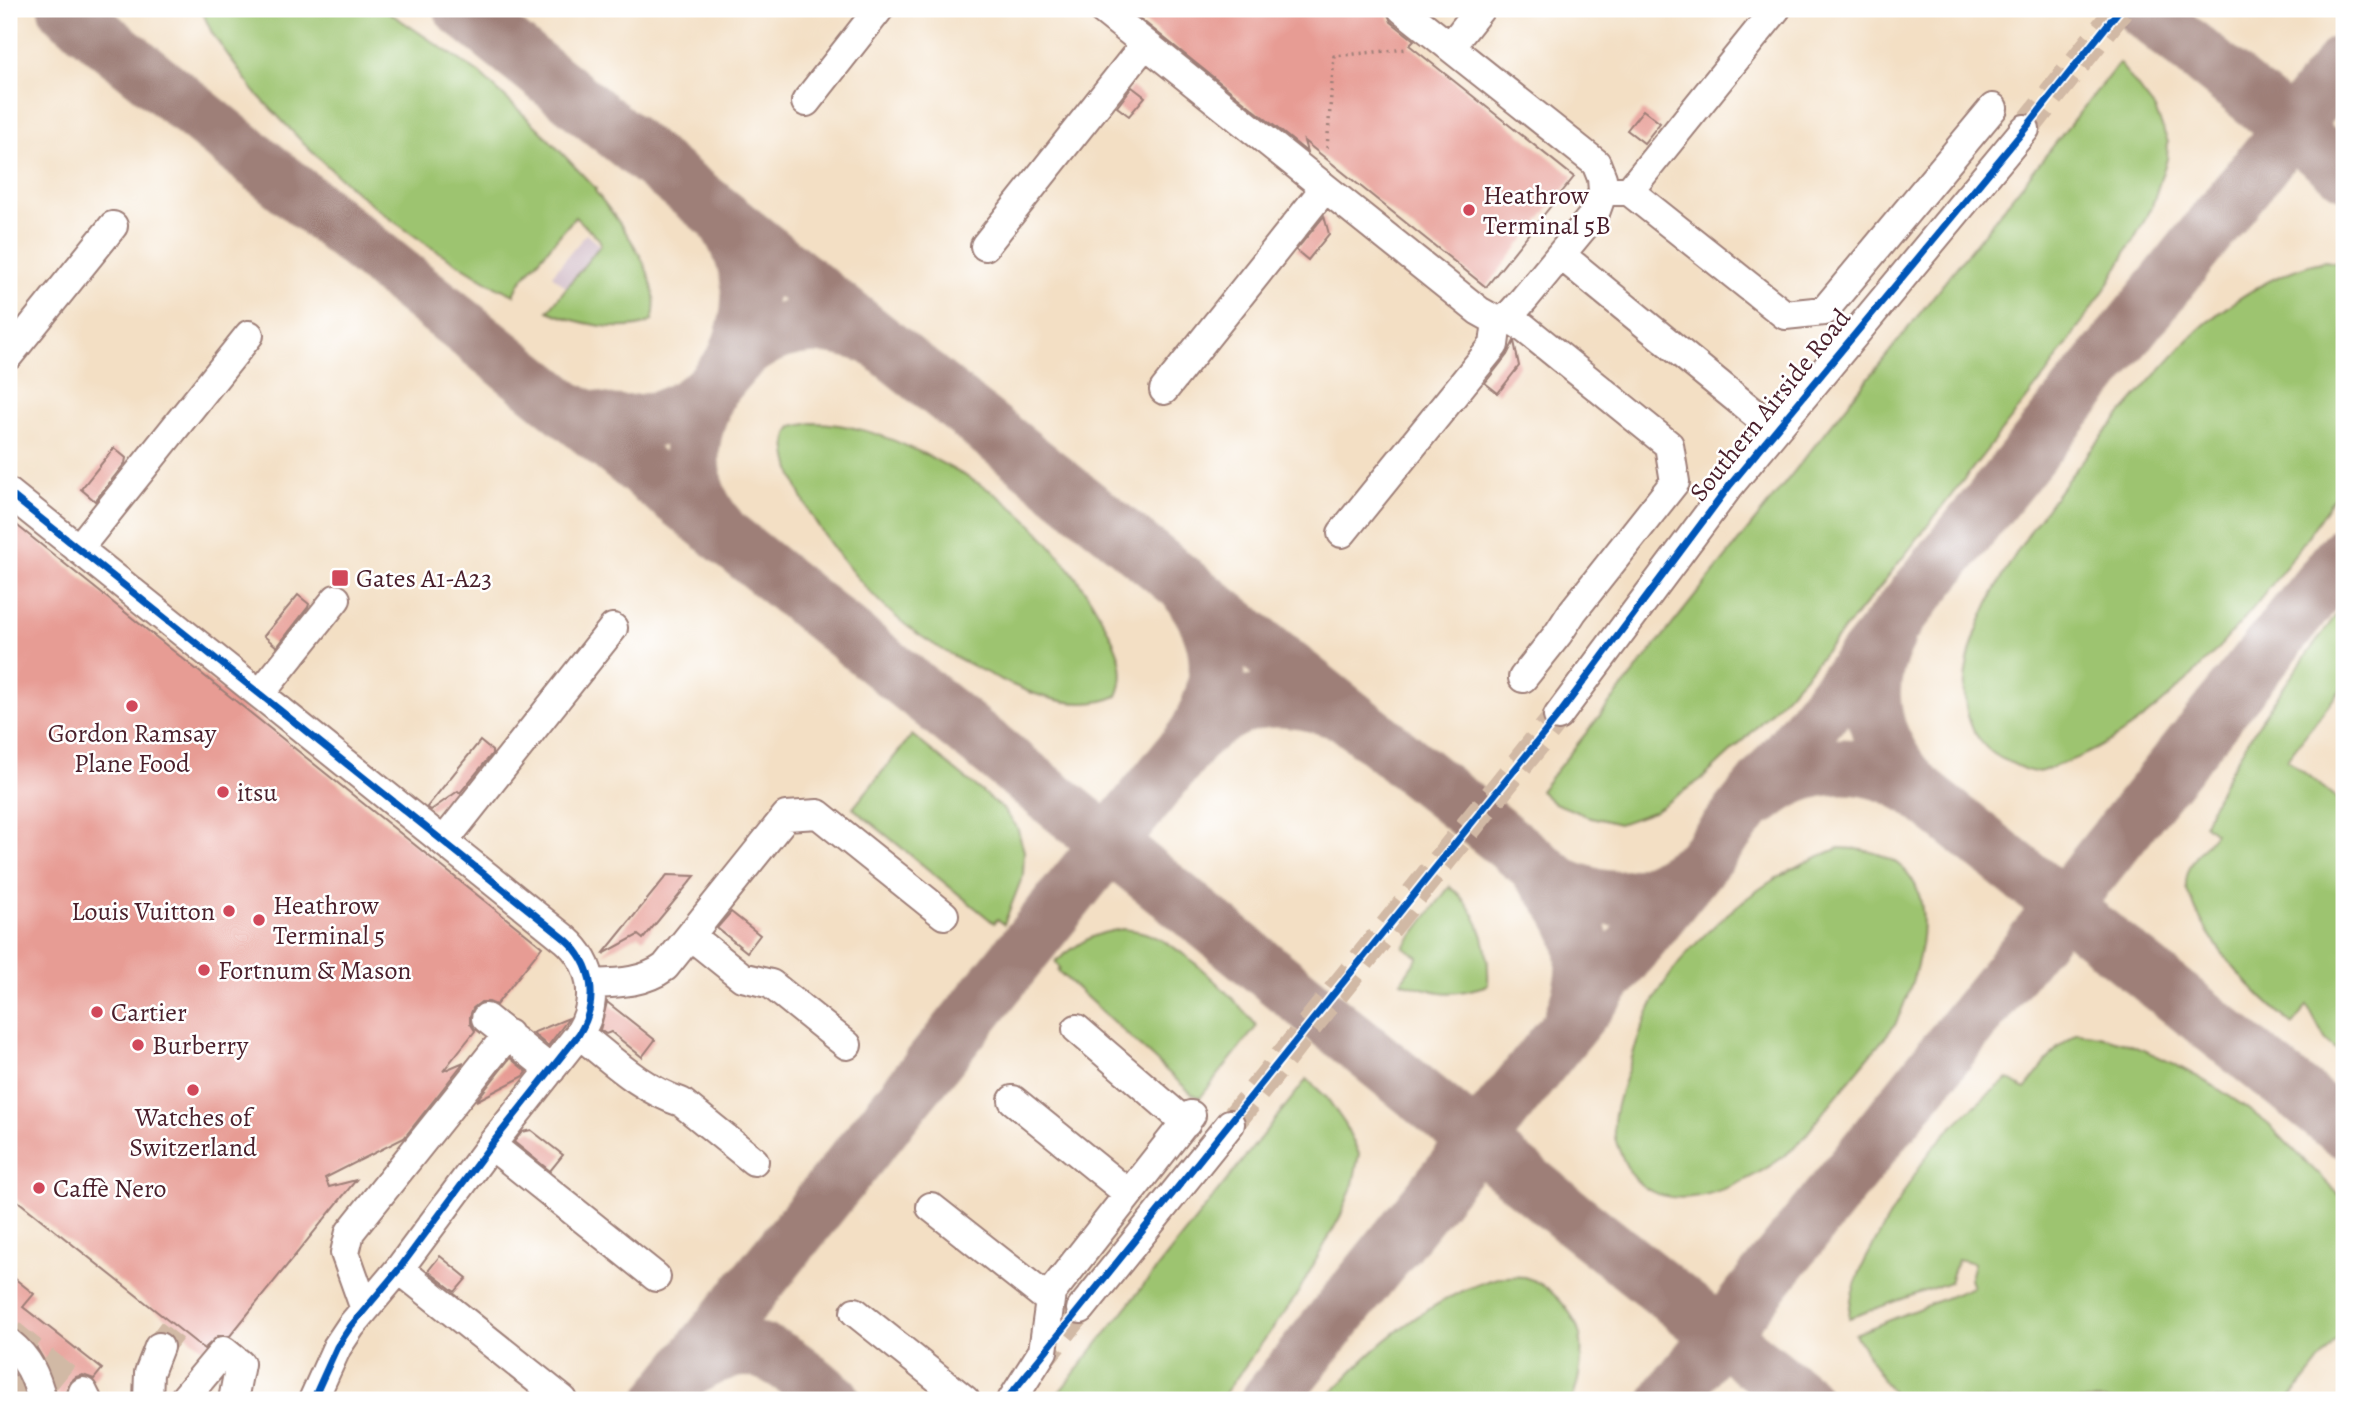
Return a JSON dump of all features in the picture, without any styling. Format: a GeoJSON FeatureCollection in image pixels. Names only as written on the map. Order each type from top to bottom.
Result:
{"type":"FeatureCollection","features":[{"type":"Feature","properties":{"kind":"street"},"geometry":{"type":"LineString","coordinates":[[806,102],[879,9]]}},
{"type":"Feature","properties":{"kind":"street"},"geometry":{"type":"LineString","coordinates":[[1101,9],[1479,311],[1523,327],[1669,445],[1675,482],[1523,678]]}},
{"type":"Feature","properties":{"kind":"street"},"geometry":{"type":"LineString","coordinates":[[1402,9],[1596,163],[1602,178],[1616,191],[1785,316],[1824,311],[1993,108]]}},
{"type":"Feature","properties":{"kind":"street"},"geometry":{"type":"LineString","coordinates":[[1450,47],[1480,9]]}},
{"type":"Feature","properties":{"kind":"street"},"geometry":{"type":"LineString","coordinates":[[1342,533],[1494,345],[1503,319],[1776,9]]}},
{"type":"Feature","properties":{"kind":"street"},"geometry":{"type":"LineString","coordinates":[[985,246],[1145,44]]}},
{"type":"Feature","properties":{"kind":"street","name":"Southern Airside Road"},"geometry":{"type":"LineString","coordinates":[[1558,716],[1730,485],[2025,129]]}},
{"type":"Feature","properties":{"kind":"street"},"geometry":{"type":"LineString","coordinates":[[1164,390],[1325,188]]}},
{"type":"Feature","properties":{"kind":"street"},"geometry":{"type":"LineString","coordinates":[[9,355],[113,226]]}},
{"type":"Feature","properties":{"kind":"street"},"geometry":{"type":"LineString","coordinates":[[1560,255],[1775,430]]}},
{"type":"Feature","properties":{"kind":"street"},"geometry":{"type":"LineString","coordinates":[[78,549],[249,335]]}},
{"type":"Feature","properties":{"kind":"street"},"geometry":{"type":"LineString","coordinates":[[9,494],[571,944],[583,960],[591,984],[592,998],[589,1015],[579,1034],[337,1347],[313,1400]]}},
{"type":"Feature","properties":{"kind":"street"},"geometry":{"type":"LineString","coordinates":[[260,694],[336,598]]}},
{"type":"Feature","properties":{"kind":"street"},"geometry":{"type":"LineString","coordinates":[[444,841],[613,628]]}},
{"type":"Feature","properties":{"kind":"street"},"geometry":{"type":"LineString","coordinates":[[591,984],[630,982],[656,974],[665,967],[786,816],[818,814],[944,915]]}},
{"type":"Feature","properties":{"kind":"street"},"geometry":{"type":"LineString","coordinates":[[691,936],[743,977],[771,984],[846,1045]]}},
{"type":"Feature","properties":{"kind":"street"},"geometry":{"type":"LineString","coordinates":[[365,1309],[345,1253],[349,1232],[497,1026],[551,1070]]}},
{"type":"Feature","properties":{"kind":"street"},"geometry":{"type":"LineString","coordinates":[[1012,1400],[1043,1351],[1049,1300],[1058,1284],[1189,1119],[1077,1029]]}},
{"type":"Feature","properties":{"kind":"street"},"geometry":{"type":"LineString","coordinates":[[579,1034],[637,1080],[668,1098],[681,1102],[754,1161]]}},
{"type":"Feature","properties":{"kind":"street"},"geometry":{"type":"LineString","coordinates":[[1013,1100],[1129,1194]]}},
{"type":"Feature","properties":{"kind":"street"},"geometry":{"type":"LineString","coordinates":[[1081,1309],[1230,1124]]}},
{"type":"Feature","properties":{"kind":"street"},"geometry":{"type":"LineString","coordinates":[[491,1145],[656,1277]]}},
{"type":"Feature","properties":{"kind":"street"},"geometry":{"type":"LineString","coordinates":[[931,1207],[1049,1300]]}},
{"type":"Feature","properties":{"kind":"street"},"geometry":{"type":"LineString","coordinates":[[399,1269],[563,1400]]}},
{"type":"Feature","properties":{"kind":"street"},"geometry":{"type":"LineString","coordinates":[[855,1312],[965,1400]]}},
{"type":"Feature","properties":{"kind":"street"},"geometry":{"type":"LineString","coordinates":[[9,1343],[29,1364],[36,1377],[42,1400]]}},
{"type":"Feature","properties":{"kind":"street"},"geometry":{"type":"LineString","coordinates":[[148,1400],[149,1373],[159,1347]]}},
{"type":"Feature","properties":{"kind":"street"},"geometry":{"type":"LineString","coordinates":[[183,1400],[224,1351],[240,1364],[233,1400]]}},
{"type":"Feature","properties":{"kind":"path"},"geometry":{"type":"LineString","coordinates":[[1327,148],[1334,56],[1407,49]]}},
{"type":"Feature","properties":{"kind":"shaded area"},"geometry":{"type":"Polygon","coordinates":[[[586,234],[600,246],[566,287],[552,275],[586,234]]]}},
{"type":"Feature","properties":{"kind":"green space"},"geometry":{"type":"Polygon","coordinates":[[[201,9],[384,9],[479,73],[538,128],[596,189],[638,251],[646,269],[655,305],[652,321],[628,327],[600,326],[548,311],[601,244],[575,217],[520,282],[514,295],[429,246],[348,185],[309,149],[254,91],[212,33],[201,9]]]}},
{"type":"Feature","properties":{"kind":"green space"},"geometry":{"type":"Polygon","coordinates":[[[2119,63],[2155,109],[2168,142],[2167,159],[2151,209],[2107,286],[2047,373],[1875,593],[1803,678],[1748,736],[1703,778],[1653,812],[1619,824],[1587,816],[1552,802],[1540,791],[2119,63]]]}},
{"type":"Feature","properties":{"kind":"green space"},"geometry":{"type":"Polygon","coordinates":[[[2325,261],[2344,264],[2344,481],[2320,518],[2291,560],[2222,644],[2144,718],[2103,745],[2042,771],[2025,770],[2000,758],[1986,747],[1971,725],[1966,707],[1966,670],[1978,628],[1998,584],[2024,540],[2085,458],[2196,332],[2232,303],[2262,285],[2277,277],[2325,261]]]}},
{"type":"Feature","properties":{"kind":"green space"},"geometry":{"type":"Polygon","coordinates":[[[812,423],[856,428],[897,442],[971,479],[1013,507],[1056,551],[1101,617],[1119,655],[1122,675],[1117,696],[1089,703],[1045,697],[1017,687],[947,653],[897,618],[843,560],[826,538],[800,494],[789,462],[787,437],[792,427],[812,423]]]}},
{"type":"Feature","properties":{"kind":"green space"},"geometry":{"type":"Polygon","coordinates":[[[2344,604],[2344,685],[2287,759],[2344,804],[2344,1057],[2325,1039],[2307,1005],[2293,1025],[2248,984],[2210,935],[2186,886],[2192,863],[2215,833],[2204,824],[2233,766],[2268,710],[2344,604]]]}},
{"type":"Feature","properties":{"kind":"green space"},"geometry":{"type":"Polygon","coordinates":[[[912,735],[1002,808],[1017,827],[1024,851],[1023,875],[1004,924],[997,919],[994,923],[853,808],[912,735]]]}},
{"type":"Feature","properties":{"kind":"green space"},"geometry":{"type":"Polygon","coordinates":[[[1839,848],[1875,853],[1900,866],[1916,886],[1922,910],[1922,938],[1907,997],[1895,1025],[1802,1140],[1777,1161],[1733,1186],[1709,1194],[1684,1198],[1662,1195],[1642,1186],[1621,1155],[1614,1125],[1623,1084],[1654,1001],[1666,981],[1698,941],[1737,906],[1779,876],[1839,848]]]}},
{"type":"Feature","properties":{"kind":"green space"},"geometry":{"type":"Polygon","coordinates":[[[1450,886],[1469,907],[1481,931],[1487,957],[1488,985],[1463,992],[1444,993],[1401,982],[1418,957],[1404,947],[1450,886]]]}},
{"type":"Feature","properties":{"kind":"green space"},"geometry":{"type":"Polygon","coordinates":[[[1123,929],[1145,933],[1175,948],[1220,986],[1257,1026],[1200,1098],[1192,1094],[1058,971],[1060,968],[1055,962],[1079,944],[1102,933],[1123,929]]]}},
{"type":"Feature","properties":{"kind":"green space"},"geometry":{"type":"Polygon","coordinates":[[[2077,1033],[2100,1036],[2150,1053],[2224,1092],[2271,1127],[2344,1200],[2344,1330],[2289,1400],[1899,1400],[1884,1382],[1855,1334],[1973,1287],[1970,1278],[1974,1263],[1958,1259],[1950,1282],[1849,1318],[1850,1303],[1864,1262],[1930,1152],[1967,1113],[2008,1079],[2025,1089],[2058,1047],[2077,1033]]]}},
{"type":"Feature","properties":{"kind":"green space"},"geometry":{"type":"Polygon","coordinates":[[[1307,1079],[1327,1098],[1345,1124],[1359,1154],[1353,1184],[1341,1215],[1295,1298],[1220,1400],[1053,1400],[1307,1079]]]}},
{"type":"Feature","properties":{"kind":"green space"},"geometry":{"type":"Polygon","coordinates":[[[1501,1277],[1524,1277],[1542,1285],[1559,1299],[1572,1317],[1580,1335],[1581,1359],[1572,1400],[1326,1400],[1383,1342],[1405,1325],[1451,1297],[1501,1277]]]}},
{"type":"Feature","properties":{"kind":"building","name":"Heathrow Terminal 5B"},"geometry":{"type":"Polygon","coordinates":[[[1128,9],[1386,9],[1391,22],[1414,40],[1409,45],[1574,177],[1486,287],[1304,141],[1307,152],[1128,9]]]}},
{"type":"Feature","properties":{"kind":"building"},"geometry":{"type":"Polygon","coordinates":[[[1132,87],[1145,97],[1129,116],[1117,107],[1132,87]]]}},
{"type":"Feature","properties":{"kind":"building"},"geometry":{"type":"Polygon","coordinates":[[[1643,110],[1660,123],[1644,143],[1627,130],[1643,110]]]}},
{"type":"Feature","properties":{"kind":"building"},"geometry":{"type":"Polygon","coordinates":[[[1324,216],[1329,234],[1308,260],[1296,250],[1324,216]]]}},
{"type":"Feature","properties":{"kind":"building"},"geometry":{"type":"Polygon","coordinates":[[[1514,341],[1519,366],[1498,393],[1485,383],[1507,355],[1514,341]]]}},
{"type":"Feature","properties":{"kind":"building"},"geometry":{"type":"Polygon","coordinates":[[[114,448],[126,458],[125,463],[95,501],[81,489],[114,448]]]}},
{"type":"Feature","properties":{"kind":"building","name":"Heathrow Terminal 5"},"geometry":{"type":"Polygon","coordinates":[[[9,519],[542,947],[496,1005],[481,1002],[473,1008],[470,1023],[475,1031],[443,1071],[464,1062],[404,1138],[325,1178],[329,1187],[356,1180],[230,1336],[218,1336],[204,1349],[9,1194],[9,519]]]}},
{"type":"Feature","properties":{"kind":"building"},"geometry":{"type":"Polygon","coordinates":[[[298,595],[309,604],[308,607],[277,647],[264,636],[298,595]]]}},
{"type":"Feature","properties":{"kind":"building"},"geometry":{"type":"Polygon","coordinates":[[[480,741],[492,754],[460,793],[458,791],[431,810],[427,807],[480,741]]]}},
{"type":"Feature","properties":{"kind":"building"},"geometry":{"type":"Polygon","coordinates":[[[667,875],[695,876],[643,939],[638,935],[603,954],[667,875]]]}},
{"type":"Feature","properties":{"kind":"building"},"geometry":{"type":"Polygon","coordinates":[[[731,912],[760,935],[747,952],[717,928],[731,912]]]}},
{"type":"Feature","properties":{"kind":"building"},"geometry":{"type":"Polygon","coordinates":[[[607,1002],[655,1040],[642,1057],[611,1032],[606,1034],[600,1030],[607,1002]]]}},
{"type":"Feature","properties":{"kind":"building"},"geometry":{"type":"Polygon","coordinates":[[[569,1018],[548,1046],[532,1033],[569,1018]]]}},
{"type":"Feature","properties":{"kind":"building"},"geometry":{"type":"Polygon","coordinates":[[[510,1058],[527,1072],[524,1076],[476,1101],[510,1058]]]}},
{"type":"Feature","properties":{"kind":"building"},"geometry":{"type":"Polygon","coordinates":[[[531,1130],[563,1155],[550,1171],[514,1142],[522,1132],[531,1130]]]}},
{"type":"Feature","properties":{"kind":"building"},"geometry":{"type":"Polygon","coordinates":[[[440,1256],[467,1278],[455,1292],[428,1271],[440,1256]]]}},
{"type":"Feature","properties":{"kind":"building"},"geometry":{"type":"Polygon","coordinates":[[[9,1274],[34,1294],[23,1307],[102,1369],[94,1379],[83,1375],[70,1382],[66,1392],[69,1400],[58,1400],[50,1370],[35,1345],[20,1330],[9,1327],[9,1274]]]}},
{"type":"Feature","properties":{"kind":"building"},"geometry":{"type":"Polygon","coordinates":[[[9,1366],[19,1382],[25,1400],[9,1400],[9,1366]]]}},
{"type":"Feature","properties":{"kind":"taxiway"},"geometry":{"type":"LineString","coordinates":[[66,9],[1192,910],[1571,1217],[1803,1400]]}},
{"type":"Feature","properties":{"kind":"taxiway"},"geometry":{"type":"LineString","coordinates":[[462,9],[1558,883],[1594,896],[1626,898],[1658,890],[1691,870]]}},
{"type":"Feature","properties":{"kind":"taxiway"},"geometry":{"type":"LineString","coordinates":[[2142,9],[2344,171]]}},
{"type":"Feature","properties":{"kind":"taxiway"},"geometry":{"type":"LineString","coordinates":[[1269,1400],[2344,62]]}},
{"type":"Feature","properties":{"kind":"taxiway"},"geometry":{"type":"LineString","coordinates":[[722,217],[741,252],[749,287],[746,322],[734,360]]}},
{"type":"Feature","properties":{"kind":"taxiway"},"geometry":{"type":"LineString","coordinates":[[571,411],[607,422],[644,422],[662,418],[695,401],[710,389],[741,354],[768,336],[797,327],[827,326],[872,337]]}},
{"type":"Feature","properties":{"kind":"taxiway"},"geometry":{"type":"LineString","coordinates":[[712,387],[697,423],[692,460],[698,495],[719,529]]}},
{"type":"Feature","properties":{"kind":"taxiway"},"geometry":{"type":"LineString","coordinates":[[1668,1400],[2344,555]]}},
{"type":"Feature","properties":{"kind":"taxiway"},"geometry":{"type":"LineString","coordinates":[[663,1400],[1195,736],[1212,699],[1217,663],[1210,628],[1189,592]]}},
{"type":"Feature","properties":{"kind":"taxiway"},"geometry":{"type":"LineString","coordinates":[[1887,638],[1878,659],[1874,680],[1876,719],[1891,756],[1917,790],[2344,1130]]}},
{"type":"Feature","properties":{"kind":"taxiway"},"geometry":{"type":"LineString","coordinates":[[1195,736],[1229,712],[1262,701],[1298,701],[1338,711]]}},
{"type":"Feature","properties":{"kind":"taxiway"},"geometry":{"type":"LineString","coordinates":[[1760,797],[1805,772],[1838,767],[1872,770],[1917,790]]}},
{"type":"Feature","properties":{"kind":"taxiway"},"geometry":{"type":"LineString","coordinates":[[1539,871],[1566,907],[1581,942],[1583,979],[1570,1023]]}},
{"type":"Feature","properties":{"kind":"taxiway"},"geometry":{"type":"LineString","coordinates":[[687,1371],[731,1350],[765,1352],[797,1371],[833,1400]]}},
{"type":"Feature","properties":{"kind":"tunnel"},"geometry":{"type":"LineString","coordinates":[[2025,129],[2120,9]]}},
{"type":"Feature","properties":{"kind":"tunnel"},"geometry":{"type":"LineString","coordinates":[[1230,1124],[1558,716]]}},
{"type":"Feature","properties":{"kind":"tunnel"},"geometry":{"type":"LineString","coordinates":[[1036,1364],[1081,1309]]}},
{"type":"Feature","properties":{"kind":"tunnel"},"geometry":{"type":"LineString","coordinates":[[159,1347],[172,1330]]}},
{"type":"Feature","properties":{"kind":"tunnel"},"geometry":{"type":"LineString","coordinates":[[11,1334],[83,1392]]}},
{"type":"Feature","properties":{"kind":"tunnel"},"geometry":{"type":"LineString","coordinates":[[9,1384],[29,1400]]}},
{"type":"Feature","properties":{"kind":"cycle path"},"geometry":{"type":"LineString","coordinates":[[1006,1400],[1558,716],[1730,485],[2025,129],[2120,9]]}},
{"type":"Feature","properties":{"kind":"cycle path"},"geometry":{"type":"LineString","coordinates":[[9,493],[565,939],[575,949],[587,972],[591,996],[585,1022],[579,1034],[491,1145],[399,1269],[351,1326],[337,1347],[313,1400]]}},
{"type":"Feature","properties":{"kind":"place","name":"Heathrow Terminal 5B"},"geometry":{"type":"Point","coordinates":[1469,210]}},
{"type":"Feature","properties":{"kind":"place","name":"Gates A1-A23"},"geometry":{"type":"Point","coordinates":[340,578]}},
{"type":"Feature","properties":{"kind":"place","name":"Gordon Ramsay Plane Food"},"geometry":{"type":"Point","coordinates":[132,706]}},
{"type":"Feature","properties":{"kind":"place","name":"itsu"},"geometry":{"type":"Point","coordinates":[223,792]}},
{"type":"Feature","properties":{"kind":"place","name":"Louis Vuitton"},"geometry":{"type":"Point","coordinates":[229,911]}},
{"type":"Feature","properties":{"kind":"place","name":"Heathrow Terminal 5"},"geometry":{"type":"Point","coordinates":[259,920]}},
{"type":"Feature","properties":{"kind":"place","name":"Fortnum & Mason"},"geometry":{"type":"Point","coordinates":[204,970]}},
{"type":"Feature","properties":{"kind":"place","name":"Cartier"},"geometry":{"type":"Point","coordinates":[97,1012]}},
{"type":"Feature","properties":{"kind":"place","name":"Burberry"},"geometry":{"type":"Point","coordinates":[138,1045]}},
{"type":"Feature","properties":{"kind":"place","name":"Watches of Switzerland"},"geometry":{"type":"Point","coordinates":[193,1090]}},
{"type":"Feature","properties":{"kind":"place","name":"Caffè Nero"},"geometry":{"type":"Point","coordinates":[39,1188]}}]}
